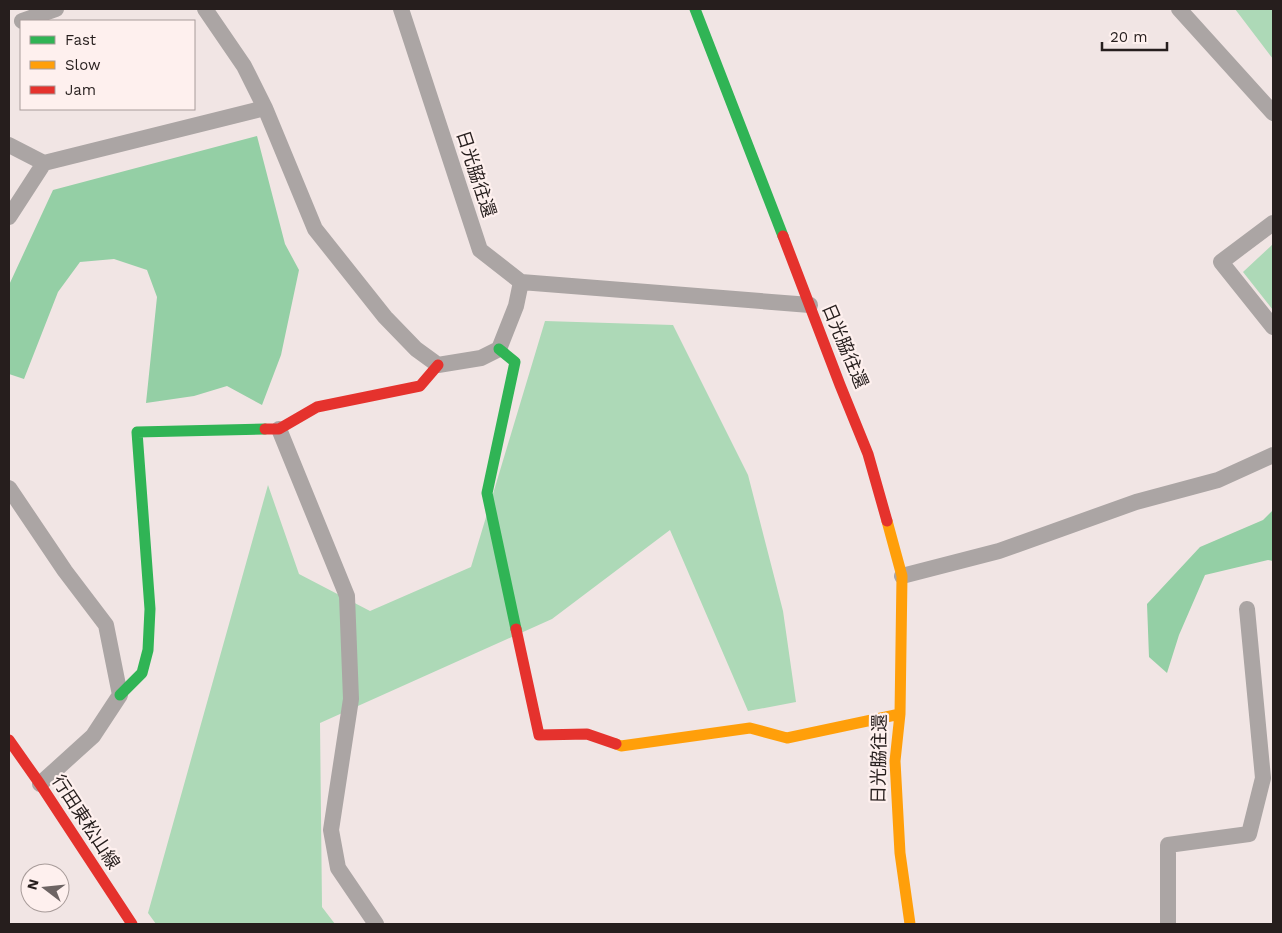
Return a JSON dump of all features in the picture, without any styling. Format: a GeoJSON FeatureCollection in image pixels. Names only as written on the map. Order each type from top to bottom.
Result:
{"type":"FeatureCollection","features":[{"type":"Feature","properties":{"kind":"street"},"geometry":{"type":"LineString","coordinates":[[25,20],[56,9]]}},
{"type":"Feature","properties":{"kind":"street"},"geometry":{"type":"LineString","coordinates":[[205,9],[244,66],[265,108],[314,229],[385,317],[416,349],[438,365]]}},
{"type":"Feature","properties":{"kind":"street","name":"日光脇往還"},"geometry":{"type":"LineString","coordinates":[[401,9],[480,250],[521,282],[810,305],[868,454],[902,576],[900,714],[895,761],[900,853],[910,924]]}},
{"type":"Feature","properties":{"kind":"street"},"geometry":{"type":"LineString","coordinates":[[695,9],[810,305]]}},
{"type":"Feature","properties":{"kind":"street"},"geometry":{"type":"LineString","coordinates":[[1179,9],[1273,113]]}},
{"type":"Feature","properties":{"kind":"street"},"geometry":{"type":"LineString","coordinates":[[9,145],[44,163],[265,108]]}},
{"type":"Feature","properties":{"kind":"street"},"geometry":{"type":"LineString","coordinates":[[9,217],[44,163]]}},
{"type":"Feature","properties":{"kind":"street"},"geometry":{"type":"LineString","coordinates":[[1273,223],[1222,262],[1273,327]]}},
{"type":"Feature","properties":{"kind":"street"},"geometry":{"type":"LineString","coordinates":[[40,784],[93,736],[120,695],[142,674],[148,650],[150,609],[137,432],[279,429],[317,407],[420,386],[438,365],[481,358],[498,348],[516,306],[521,282]]}},
{"type":"Feature","properties":{"kind":"street"},"geometry":{"type":"LineString","coordinates":[[498,348],[516,362],[487,493],[539,735],[587,734],[621,746],[750,728],[787,738],[900,714]]}},
{"type":"Feature","properties":{"kind":"street"},"geometry":{"type":"LineString","coordinates":[[279,429],[347,596],[351,699],[331,830],[338,868],[376,924]]}},
{"type":"Feature","properties":{"kind":"street"},"geometry":{"type":"LineString","coordinates":[[902,576],[999,551],[1136,502],[1218,480],[1273,455]]}},
{"type":"Feature","properties":{"kind":"street"},"geometry":{"type":"LineString","coordinates":[[9,488],[65,570],[106,625],[120,695]]}},
{"type":"Feature","properties":{"kind":"street"},"geometry":{"type":"LineString","coordinates":[[1168,924],[1168,845],[1249,834],[1263,778],[1247,609]]}},
{"type":"Feature","properties":{"kind":"street","name":"行田東松山線"},"geometry":{"type":"LineString","coordinates":[[9,740],[132,924]]}},
{"type":"Feature","properties":{"kind":"shaded area"},"geometry":{"type":"Polygon","coordinates":[[[1235,9],[1273,9],[1273,59],[1235,9]]]}},
{"type":"Feature","properties":{"kind":"shaded area"},"geometry":{"type":"Polygon","coordinates":[[[257,136],[285,244],[299,270],[281,355],[262,405],[227,386],[194,396],[146,403],[157,297],[147,270],[114,259],[80,262],[58,292],[24,379],[9,374],[9,285],[53,190],[257,136]]]}},
{"type":"Feature","properties":{"kind":"shaded area"},"geometry":{"type":"Polygon","coordinates":[[[1273,244],[1273,310],[1243,272],[1273,244]]]}},
{"type":"Feature","properties":{"kind":"shaded area"},"geometry":{"type":"Polygon","coordinates":[[[545,321],[673,325],[748,475],[783,611],[796,702],[748,711],[670,530],[552,619],[320,723],[322,907],[335,924],[156,924],[148,913],[268,485],[299,574],[370,611],[471,567],[545,321]]]}},
{"type":"Feature","properties":{"kind":"shaded area"},"geometry":{"type":"Polygon","coordinates":[[[1273,510],[1273,561],[1268,560],[1205,575],[1179,635],[1167,673],[1149,657],[1147,604],[1200,547],[1263,520],[1273,510]]]}},
{"type":"Feature","properties":{"kind":"traffic: fast"},"geometry":{"type":"LineString","coordinates":[[695,9],[783,236]]}},
{"type":"Feature","properties":{"kind":"traffic: fast"},"geometry":{"type":"LineString","coordinates":[[499,349],[515,362],[487,493],[516,629]]}},
{"type":"Feature","properties":{"kind":"traffic: fast"},"geometry":{"type":"LineString","coordinates":[[120,695],[142,673],[148,650],[150,609],[137,432],[265,429]]}},
{"type":"Feature","properties":{"kind":"traffic: slow"},"geometry":{"type":"LineString","coordinates":[[887,521],[902,576],[900,714],[895,761],[900,853],[910,924]]}},
{"type":"Feature","properties":{"kind":"traffic: slow"},"geometry":{"type":"LineString","coordinates":[[616,744],[621,746],[750,728],[787,738],[900,714]]}},
{"type":"Feature","properties":{"kind":"traffic: jam"},"geometry":{"type":"LineString","coordinates":[[783,236],[868,454],[887,521]]}},
{"type":"Feature","properties":{"kind":"traffic: jam"},"geometry":{"type":"LineString","coordinates":[[265,429],[279,429],[317,407],[420,386],[438,365]]}},
{"type":"Feature","properties":{"kind":"traffic: jam"},"geometry":{"type":"LineString","coordinates":[[516,629],[539,735],[587,734],[616,744]]}},
{"type":"Feature","properties":{"kind":"traffic: jam"},"geometry":{"type":"LineString","coordinates":[[9,740],[132,924]]}}]}
